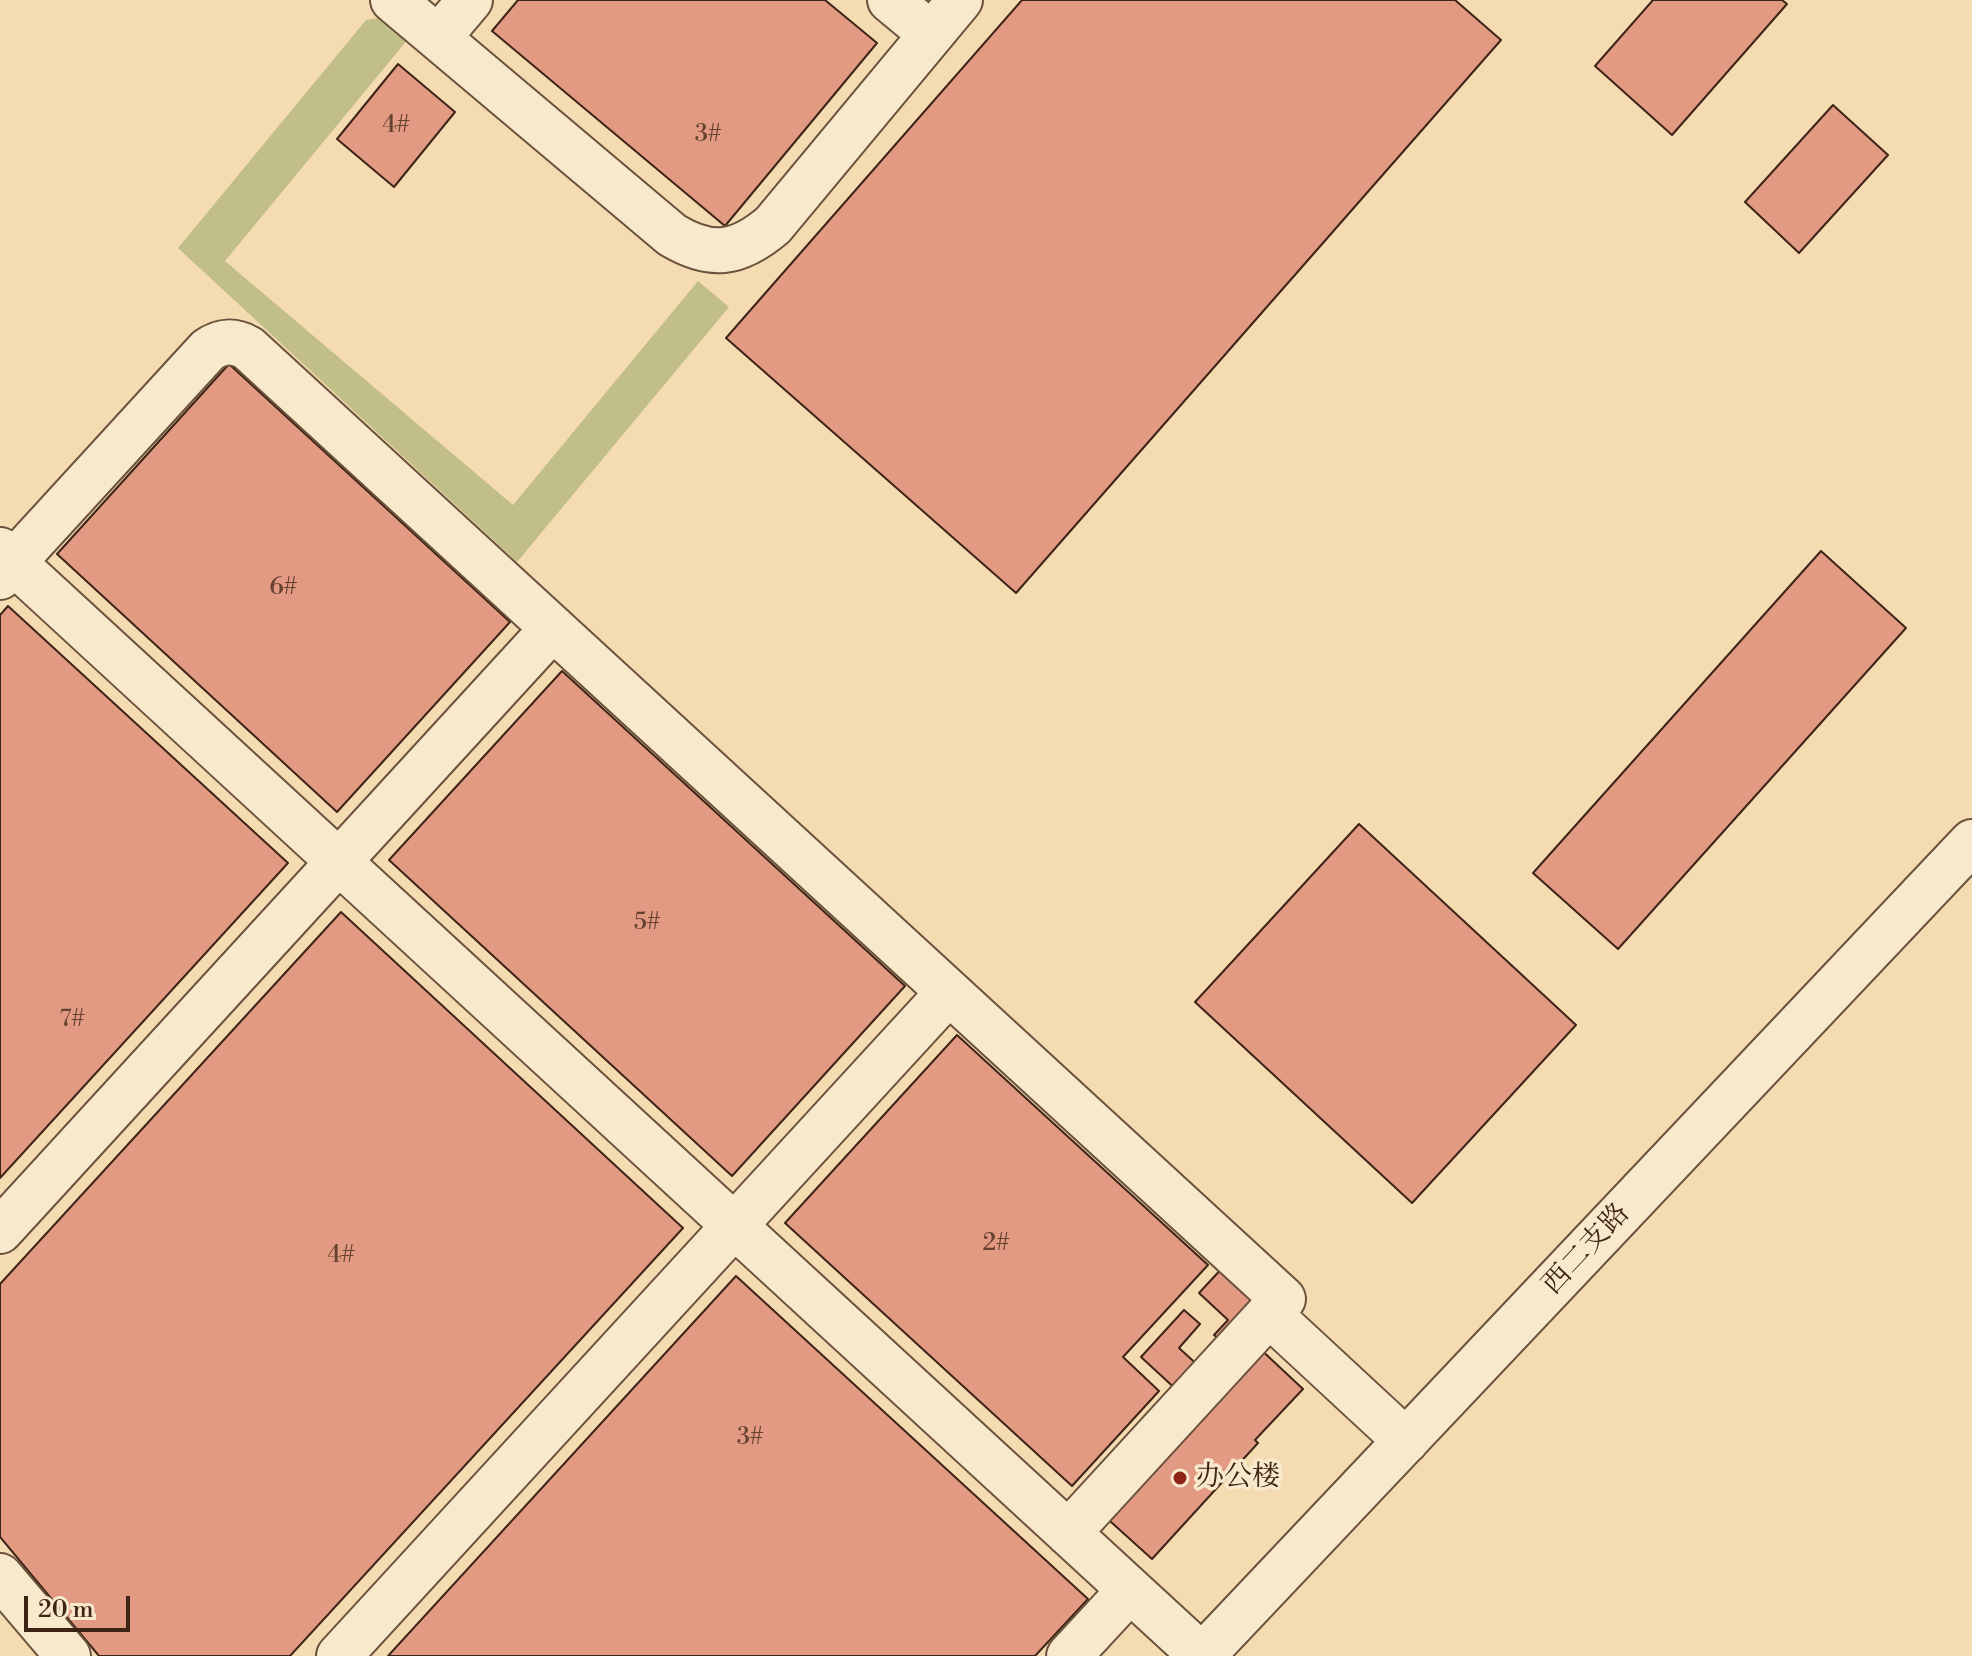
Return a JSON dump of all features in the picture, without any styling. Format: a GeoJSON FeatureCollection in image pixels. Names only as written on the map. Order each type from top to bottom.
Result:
{"type":"FeatureCollection","features":[{"type":"Feature","properties":{"kind":"street"},"geometry":{"type":"LineString","coordinates":[[393,0],[672,235],[687,244],[712,251],[743,246],[773,225],[960,0]]}},
{"type":"Feature","properties":{"kind":"street"},"geometry":{"type":"LineString","coordinates":[[438,38],[470,0]]}},
{"type":"Feature","properties":{"kind":"street"},"geometry":{"type":"LineString","coordinates":[[890,0],[931,34]]}},
{"type":"Feature","properties":{"kind":"street"},"geometry":{"type":"LineString","coordinates":[[1068,1533],[1283,1299],[248,348],[234,342],[215,345],[208,350],[5,563],[339,862],[734,1225],[1068,1533],[1202,1656]]}},
{"type":"Feature","properties":{"kind":"street"},"geometry":{"type":"LineString","coordinates":[[0,1231],[553,628]]}},
{"type":"Feature","properties":{"kind":"street","name":"西二支路"},"geometry":{"type":"LineString","coordinates":[[1202,1656],[1972,842]]}},
{"type":"Feature","properties":{"kind":"street"},"geometry":{"type":"LineString","coordinates":[[339,1656],[949,992]]}},
{"type":"Feature","properties":{"kind":"street"},"geometry":{"type":"LineString","coordinates":[[1269,1314],[1406,1441]]}},
{"type":"Feature","properties":{"kind":"street"},"geometry":{"type":"LineString","coordinates":[[0,1576],[68,1656]]}},
{"type":"Feature","properties":{"kind":"street"},"geometry":{"type":"LineString","coordinates":[[1069,1656],[1130,1590]]}},
{"type":"Feature","properties":{"kind":"shaded area"},"geometry":{"type":"Polygon","coordinates":[[[385,19],[409,38],[225,261],[513,505],[698,281],[729,307],[517,562],[178,248],[366,20],[385,19]]]}},
{"type":"Feature","properties":{"kind":"building"},"geometry":{"type":"Polygon","coordinates":[[[518,0],[825,0],[877,43],[725,226],[492,31],[518,0]]]}},
{"type":"Feature","properties":{"kind":"building"},"geometry":{"type":"Polygon","coordinates":[[[1022,0],[1455,0],[1501,40],[1016,593],[726,338],[1022,0]]]}},
{"type":"Feature","properties":{"kind":"building"},"geometry":{"type":"Polygon","coordinates":[[[1653,0],[1782,0],[1787,4],[1672,135],[1595,66],[1653,0]]]}},
{"type":"Feature","properties":{"kind":"building"},"geometry":{"type":"Polygon","coordinates":[[[398,64],[455,112],[394,187],[337,139],[398,64]]]}},
{"type":"Feature","properties":{"kind":"building"},"geometry":{"type":"Polygon","coordinates":[[[1833,105],[1888,155],[1799,253],[1745,202],[1833,105]]]}},
{"type":"Feature","properties":{"kind":"building"},"geometry":{"type":"Polygon","coordinates":[[[229,364],[510,622],[337,812],[57,554],[229,364]]]}},
{"type":"Feature","properties":{"kind":"building"},"geometry":{"type":"Polygon","coordinates":[[[1821,551],[1906,628],[1618,949],[1533,873],[1821,551]]]}},
{"type":"Feature","properties":{"kind":"building"},"geometry":{"type":"Polygon","coordinates":[[[8,606],[288,863],[0,1178],[0,615],[8,606]]]}},
{"type":"Feature","properties":{"kind":"building"},"geometry":{"type":"Polygon","coordinates":[[[562,671],[905,986],[732,1176],[389,860],[562,671]]]}},
{"type":"Feature","properties":{"kind":"building"},"geometry":{"type":"Polygon","coordinates":[[[1359,824],[1576,1025],[1412,1203],[1195,1002],[1359,824]]]}},
{"type":"Feature","properties":{"kind":"building"},"geometry":{"type":"Polygon","coordinates":[[[341,912],[683,1228],[290,1656],[99,1656],[0,1537],[0,1284],[341,912]]]}},
{"type":"Feature","properties":{"kind":"building"},"geometry":{"type":"Polygon","coordinates":[[[957,1035],[1208,1265],[1123,1357],[1159,1391],[1072,1486],[785,1223],[957,1035]]]}},
{"type":"Feature","properties":{"kind":"building"},"geometry":{"type":"Polygon","coordinates":[[[1225,1265],[1257,1295],[1231,1323],[1239,1331],[1226,1346],[1214,1335],[1228,1320],[1199,1293],[1225,1265]]]}},
{"type":"Feature","properties":{"kind":"building"},"geometry":{"type":"Polygon","coordinates":[[[736,1276],[1088,1599],[1035,1656],[388,1656],[736,1276]]]}},
{"type":"Feature","properties":{"kind":"building"},"geometry":{"type":"Polygon","coordinates":[[[1184,1310],[1200,1324],[1179,1348],[1202,1369],[1180,1393],[1141,1357],[1184,1310]]]}},
{"type":"Feature","properties":{"kind":"building","name":"办公楼"},"geometry":{"type":"Polygon","coordinates":[[[1256,1345],[1303,1389],[1152,1559],[1101,1513],[1256,1345]]]}},
{"type":"Feature","properties":{"kind":"place","name":"办公楼"},"geometry":{"type":"Point","coordinates":[1180,1478]}}]}
